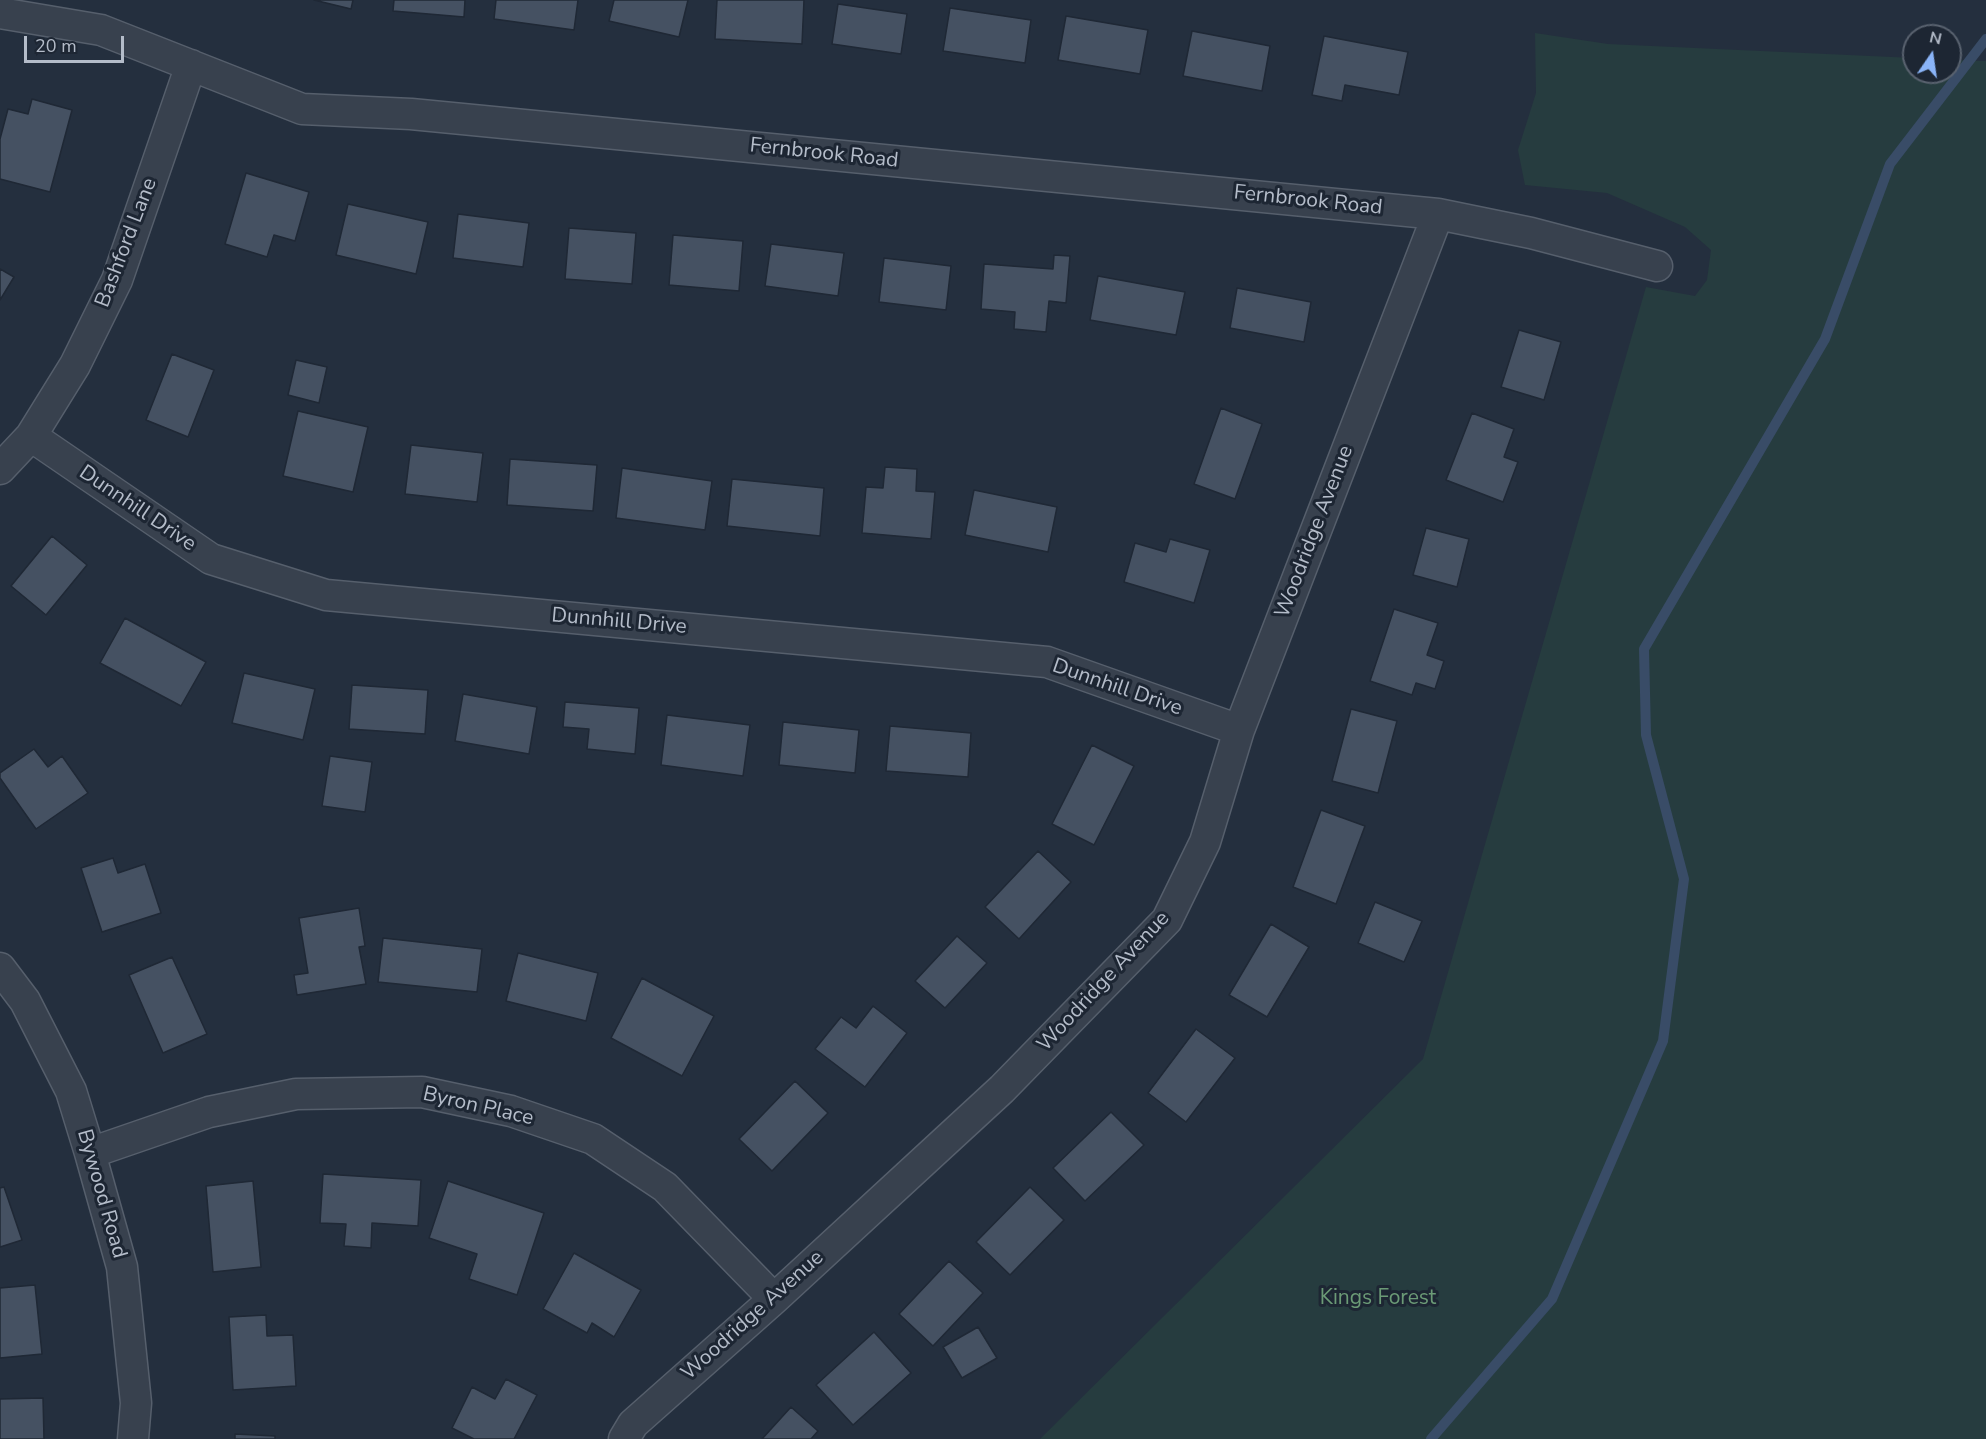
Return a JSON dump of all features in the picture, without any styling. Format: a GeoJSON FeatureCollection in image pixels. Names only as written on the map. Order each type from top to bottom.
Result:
{"type":"FeatureCollection","features":[{"type":"Feature","properties":{"kind":"street","name":"Fernbrook Road"},"geometry":{"type":"LineString","coordinates":[[0,13],[101,30],[302,109],[411,114],[1438,214],[1531,233],[1657,266]]}},
{"type":"Feature","properties":{"kind":"street","name":"Bashford Lane"},"geometry":{"type":"LineString","coordinates":[[0,469],[31,436],[75,365],[117,280],[191,65]]}},
{"type":"Feature","properties":{"kind":"street","name":"Woodridge Avenue"},"geometry":{"type":"LineString","coordinates":[[624,1439],[633,1424],[774,1299],[1002,1089],[1167,920],[1205,842],[1239,730],[1438,214]]}},
{"type":"Feature","properties":{"kind":"street","name":"Dunnhill Drive"},"geometry":{"type":"LineString","coordinates":[[31,436],[211,559],[326,595],[1047,662],[1239,730]]}},
{"type":"Feature","properties":{"kind":"street","name":"Bywood Road"},"geometry":{"type":"LineString","coordinates":[[0,968],[25,1001],[71,1091],[90,1153],[122,1267],[136,1403],[133,1439]]}},
{"type":"Feature","properties":{"kind":"street","name":"Byron Place"},"geometry":{"type":"LineString","coordinates":[[90,1153],[209,1112],[296,1094],[422,1092],[511,1111],[592,1139],[665,1187],[774,1299]]}},
{"type":"Feature","properties":{"kind":"green space","name":"Kings Forest"},"geometry":{"type":"Polygon","coordinates":[[[1535,33],[1608,44],[1902,57],[1902,84],[1962,84],[1962,60],[1986,61],[1986,1439],[1040,1439],[1423,1059],[1646,287],[1695,296],[1707,280],[1711,250],[1685,227],[1607,193],[1525,185],[1518,150],[1536,93],[1535,33]]]}},
{"type":"Feature","properties":{"kind":"building"},"geometry":{"type":"Polygon","coordinates":[[[314,0],[353,0],[351,9],[314,0]]]}},
{"type":"Feature","properties":{"kind":"building"},"geometry":{"type":"Polygon","coordinates":[[[394,0],[465,0],[464,17],[393,11],[394,0]]]}},
{"type":"Feature","properties":{"kind":"building"},"geometry":{"type":"Polygon","coordinates":[[[496,0],[578,0],[574,30],[494,19],[496,0]]]}},
{"type":"Feature","properties":{"kind":"building"},"geometry":{"type":"Polygon","coordinates":[[[614,0],[688,0],[679,37],[609,21],[614,0]]]}},
{"type":"Feature","properties":{"kind":"building"},"geometry":{"type":"Polygon","coordinates":[[[717,0],[804,0],[802,44],[715,39],[717,0]]]}},
{"type":"Feature","properties":{"kind":"building"},"geometry":{"type":"Polygon","coordinates":[[[838,4],[907,14],[901,54],[832,44],[838,4]]]}},
{"type":"Feature","properties":{"kind":"building"},"geometry":{"type":"Polygon","coordinates":[[[950,8],[1031,20],[1025,63],[943,51],[950,8]]]}},
{"type":"Feature","properties":{"kind":"building"},"geometry":{"type":"Polygon","coordinates":[[[1066,16],[1148,30],[1140,74],[1058,60],[1066,16]]]}},
{"type":"Feature","properties":{"kind":"building"},"geometry":{"type":"Polygon","coordinates":[[[1192,31],[1270,46],[1262,91],[1183,76],[1192,31]]]}},
{"type":"Feature","properties":{"kind":"building"},"geometry":{"type":"Polygon","coordinates":[[[1324,36],[1408,52],[1399,95],[1345,85],[1342,101],[1312,95],[1324,36]]]}},
{"type":"Feature","properties":{"kind":"building"},"geometry":{"type":"Polygon","coordinates":[[[32,99],[72,110],[50,192],[0,179],[0,139],[8,109],[28,114],[32,99]]]}},
{"type":"Feature","properties":{"kind":"building"},"geometry":{"type":"Polygon","coordinates":[[[246,173],[309,192],[295,241],[274,235],[267,257],[225,244],[246,173]]]}},
{"type":"Feature","properties":{"kind":"building"},"geometry":{"type":"Polygon","coordinates":[[[348,204],[428,222],[416,274],[336,255],[348,204]]]}},
{"type":"Feature","properties":{"kind":"building"},"geometry":{"type":"Polygon","coordinates":[[[458,214],[529,223],[523,267],[453,258],[458,214]]]}},
{"type":"Feature","properties":{"kind":"building"},"geometry":{"type":"Polygon","coordinates":[[[569,228],[636,233],[632,284],[565,279],[569,228]]]}},
{"type":"Feature","properties":{"kind":"building"},"geometry":{"type":"Polygon","coordinates":[[[673,235],[743,241],[739,291],[669,285],[673,235]]]}},
{"type":"Feature","properties":{"kind":"building"},"geometry":{"type":"Polygon","coordinates":[[[771,244],[844,253],[838,296],[765,286],[771,244]]]}},
{"type":"Feature","properties":{"kind":"building"},"geometry":{"type":"Polygon","coordinates":[[[1054,255],[1070,256],[1066,303],[1049,301],[1046,332],[1014,329],[1015,312],[981,309],[984,264],[1053,269],[1054,255]]]}},
{"type":"Feature","properties":{"kind":"building"},"geometry":{"type":"Polygon","coordinates":[[[884,258],[951,266],[946,310],[879,302],[884,258]]]}},
{"type":"Feature","properties":{"kind":"building"},"geometry":{"type":"Polygon","coordinates":[[[0,269],[14,277],[0,300],[0,269]]]}},
{"type":"Feature","properties":{"kind":"building"},"geometry":{"type":"Polygon","coordinates":[[[1098,276],[1185,292],[1176,335],[1090,320],[1098,276]]]}},
{"type":"Feature","properties":{"kind":"building"},"geometry":{"type":"Polygon","coordinates":[[[1237,288],[1311,302],[1304,342],[1230,328],[1237,288]]]}},
{"type":"Feature","properties":{"kind":"building"},"geometry":{"type":"Polygon","coordinates":[[[1519,330],[1561,342],[1544,400],[1501,387],[1519,330]]]}},
{"type":"Feature","properties":{"kind":"building"},"geometry":{"type":"Polygon","coordinates":[[[172,354],[214,370],[188,437],[146,420],[172,354]]]}},
{"type":"Feature","properties":{"kind":"building"},"geometry":{"type":"Polygon","coordinates":[[[296,360],[327,367],[319,403],[288,395],[296,360]]]}},
{"type":"Feature","properties":{"kind":"building"},"geometry":{"type":"Polygon","coordinates":[[[1221,408],[1262,424],[1235,499],[1194,484],[1221,408]]]}},
{"type":"Feature","properties":{"kind":"building"},"geometry":{"type":"Polygon","coordinates":[[[298,411],[368,427],[353,492],[283,476],[298,411]]]}},
{"type":"Feature","properties":{"kind":"building"},"geometry":{"type":"Polygon","coordinates":[[[1472,413],[1514,429],[1504,457],[1518,462],[1503,502],[1446,480],[1472,413]]]}},
{"type":"Feature","properties":{"kind":"building"},"geometry":{"type":"Polygon","coordinates":[[[411,445],[483,453],[477,502],[405,494],[411,445]]]}},
{"type":"Feature","properties":{"kind":"building"},"geometry":{"type":"Polygon","coordinates":[[[510,459],[597,465],[593,511],[507,505],[510,459]]]}},
{"type":"Feature","properties":{"kind":"building"},"geometry":{"type":"Polygon","coordinates":[[[885,467],[917,469],[916,491],[935,492],[931,539],[862,533],[866,487],[883,488],[885,467]]]}},
{"type":"Feature","properties":{"kind":"building"},"geometry":{"type":"Polygon","coordinates":[[[622,468],[712,481],[705,530],[616,518],[622,468]]]}},
{"type":"Feature","properties":{"kind":"building"},"geometry":{"type":"Polygon","coordinates":[[[732,479],[824,488],[820,536],[727,526],[732,479]]]}},
{"type":"Feature","properties":{"kind":"building"},"geometry":{"type":"Polygon","coordinates":[[[974,490],[1057,507],[1048,552],[965,535],[974,490]]]}},
{"type":"Feature","properties":{"kind":"building"},"geometry":{"type":"Polygon","coordinates":[[[1426,528],[1469,539],[1457,587],[1413,575],[1426,528]]]}},
{"type":"Feature","properties":{"kind":"building"},"geometry":{"type":"Polygon","coordinates":[[[52,536],[87,565],[46,615],[11,586],[52,536]]]}},
{"type":"Feature","properties":{"kind":"building"},"geometry":{"type":"Polygon","coordinates":[[[1170,539],[1210,550],[1194,603],[1124,582],[1135,543],[1166,552],[1170,539]]]}},
{"type":"Feature","properties":{"kind":"building"},"geometry":{"type":"Polygon","coordinates":[[[1394,609],[1438,623],[1427,655],[1444,661],[1435,689],[1416,683],[1412,695],[1370,681],[1394,609]]]}},
{"type":"Feature","properties":{"kind":"building"},"geometry":{"type":"Polygon","coordinates":[[[125,618],[206,662],[181,706],[100,663],[125,618]]]}},
{"type":"Feature","properties":{"kind":"building"},"geometry":{"type":"Polygon","coordinates":[[[244,673],[315,689],[303,740],[232,723],[244,673]]]}},
{"type":"Feature","properties":{"kind":"building"},"geometry":{"type":"Polygon","coordinates":[[[352,685],[428,690],[425,734],[349,729],[352,685]]]}},
{"type":"Feature","properties":{"kind":"building"},"geometry":{"type":"Polygon","coordinates":[[[463,694],[537,707],[529,754],[455,741],[463,694]]]}},
{"type":"Feature","properties":{"kind":"building"},"geometry":{"type":"Polygon","coordinates":[[[565,702],[639,708],[635,754],[587,749],[589,729],[563,727],[565,702]]]}},
{"type":"Feature","properties":{"kind":"building"},"geometry":{"type":"Polygon","coordinates":[[[1351,709],[1397,721],[1378,793],[1332,781],[1351,709]]]}},
{"type":"Feature","properties":{"kind":"building"},"geometry":{"type":"Polygon","coordinates":[[[667,715],[750,725],[743,776],[661,765],[667,715]]]}},
{"type":"Feature","properties":{"kind":"building"},"geometry":{"type":"Polygon","coordinates":[[[783,722],[859,730],[855,773],[779,765],[783,722]]]}},
{"type":"Feature","properties":{"kind":"building"},"geometry":{"type":"Polygon","coordinates":[[[890,726],[971,733],[968,777],[886,771],[890,726]]]}},
{"type":"Feature","properties":{"kind":"building"},"geometry":{"type":"Polygon","coordinates":[[[1092,745],[1134,766],[1094,845],[1052,824],[1092,745]]]}},
{"type":"Feature","properties":{"kind":"building"},"geometry":{"type":"Polygon","coordinates":[[[34,749],[48,767],[62,756],[88,793],[36,829],[0,778],[0,773],[34,749]]]}},
{"type":"Feature","properties":{"kind":"building"},"geometry":{"type":"Polygon","coordinates":[[[330,756],[372,762],[365,812],[322,806],[330,756]]]}},
{"type":"Feature","properties":{"kind":"building"},"geometry":{"type":"Polygon","coordinates":[[[1321,810],[1365,826],[1336,904],[1293,887],[1321,810]]]}},
{"type":"Feature","properties":{"kind":"building"},"geometry":{"type":"Polygon","coordinates":[[[1038,851],[1071,882],[1019,939],[985,907],[1038,851]]]}},
{"type":"Feature","properties":{"kind":"building"},"geometry":{"type":"Polygon","coordinates":[[[113,858],[118,873],[145,864],[161,913],[102,932],[81,868],[113,858]]]}},
{"type":"Feature","properties":{"kind":"building"},"geometry":{"type":"Polygon","coordinates":[[[1375,902],[1422,921],[1404,962],[1358,943],[1375,902]]]}},
{"type":"Feature","properties":{"kind":"building"},"geometry":{"type":"Polygon","coordinates":[[[359,908],[365,946],[359,947],[366,984],[297,995],[294,975],[308,973],[299,918],[359,908]]]}},
{"type":"Feature","properties":{"kind":"building"},"geometry":{"type":"Polygon","coordinates":[[[1271,924],[1309,947],[1267,1017],[1229,995],[1271,924]]]}},
{"type":"Feature","properties":{"kind":"building"},"geometry":{"type":"Polygon","coordinates":[[[957,936],[987,963],[945,1008],[915,981],[957,936]]]}},
{"type":"Feature","properties":{"kind":"building"},"geometry":{"type":"Polygon","coordinates":[[[383,938],[482,949],[477,992],[378,982],[383,938]]]}},
{"type":"Feature","properties":{"kind":"building"},"geometry":{"type":"Polygon","coordinates":[[[518,953],[598,973],[586,1021],[506,1001],[518,953]]]}},
{"type":"Feature","properties":{"kind":"building"},"geometry":{"type":"Polygon","coordinates":[[[172,957],[207,1034],[163,1053],[129,975],[172,957]]]}},
{"type":"Feature","properties":{"kind":"building"},"geometry":{"type":"Polygon","coordinates":[[[642,978],[714,1016],[682,1076],[611,1038],[642,978]]]}},
{"type":"Feature","properties":{"kind":"building"},"geometry":{"type":"Polygon","coordinates":[[[873,1006],[907,1033],[865,1087],[815,1049],[841,1017],[856,1028],[873,1006]]]}},
{"type":"Feature","properties":{"kind":"building"},"geometry":{"type":"Polygon","coordinates":[[[1196,1029],[1235,1058],[1186,1122],[1148,1093],[1196,1029]]]}},
{"type":"Feature","properties":{"kind":"building"},"geometry":{"type":"Polygon","coordinates":[[[795,1081],[828,1113],[772,1171],[739,1139],[795,1081]]]}},
{"type":"Feature","properties":{"kind":"building"},"geometry":{"type":"Polygon","coordinates":[[[1111,1112],[1144,1145],[1085,1201],[1053,1168],[1111,1112]]]}},
{"type":"Feature","properties":{"kind":"building"},"geometry":{"type":"Polygon","coordinates":[[[323,1174],[421,1180],[418,1226],[372,1223],[371,1248],[344,1246],[346,1224],[320,1223],[323,1174]]]}},
{"type":"Feature","properties":{"kind":"building"},"geometry":{"type":"Polygon","coordinates":[[[253,1181],[261,1267],[213,1272],[206,1186],[253,1181]]]}},
{"type":"Feature","properties":{"kind":"building"},"geometry":{"type":"Polygon","coordinates":[[[448,1181],[544,1213],[517,1295],[469,1279],[477,1254],[429,1238],[448,1181]]]}},
{"type":"Feature","properties":{"kind":"building"},"geometry":{"type":"Polygon","coordinates":[[[4,1187],[22,1240],[0,1247],[0,1188],[4,1187]]]}},
{"type":"Feature","properties":{"kind":"building"},"geometry":{"type":"Polygon","coordinates":[[[1030,1187],[1064,1220],[1010,1275],[976,1242],[1030,1187]]]}},
{"type":"Feature","properties":{"kind":"building"},"geometry":{"type":"Polygon","coordinates":[[[574,1253],[641,1290],[614,1337],[592,1323],[587,1333],[543,1309],[574,1253]]]}},
{"type":"Feature","properties":{"kind":"building"},"geometry":{"type":"Polygon","coordinates":[[[949,1261],[983,1293],[933,1346],[899,1314],[949,1261]]]}},
{"type":"Feature","properties":{"kind":"building"},"geometry":{"type":"Polygon","coordinates":[[[35,1285],[42,1354],[0,1358],[0,1288],[35,1285]]]}},
{"type":"Feature","properties":{"kind":"building"},"geometry":{"type":"Polygon","coordinates":[[[266,1315],[267,1336],[293,1335],[296,1386],[233,1390],[229,1317],[266,1315]]]}},
{"type":"Feature","properties":{"kind":"building"},"geometry":{"type":"Polygon","coordinates":[[[978,1327],[997,1358],[962,1378],[943,1347],[978,1327]]]}},
{"type":"Feature","properties":{"kind":"building"},"geometry":{"type":"Polygon","coordinates":[[[874,1332],[911,1373],[853,1425],[816,1385],[874,1332]]]}},
{"type":"Feature","properties":{"kind":"building"},"geometry":{"type":"Polygon","coordinates":[[[506,1379],[537,1395],[514,1439],[474,1439],[452,1428],[472,1387],[495,1399],[506,1379]]]}},
{"type":"Feature","properties":{"kind":"building"},"geometry":{"type":"Polygon","coordinates":[[[43,1398],[44,1439],[0,1439],[0,1399],[43,1398]]]}},
{"type":"Feature","properties":{"kind":"building"},"geometry":{"type":"Polygon","coordinates":[[[791,1407],[818,1431],[811,1439],[762,1439],[791,1407]]]}},
{"type":"Feature","properties":{"kind":"building"},"geometry":{"type":"Polygon","coordinates":[[[235,1434],[275,1436],[275,1439],[235,1439],[235,1434]]]}},
{"type":"Feature","properties":{"kind":"waterway"},"geometry":{"type":"LineString","coordinates":[[1431,1439],[1552,1299],[1663,1041],[1684,879],[1646,735],[1644,649],[1825,339],[1890,164],[1986,39]]}}]}
